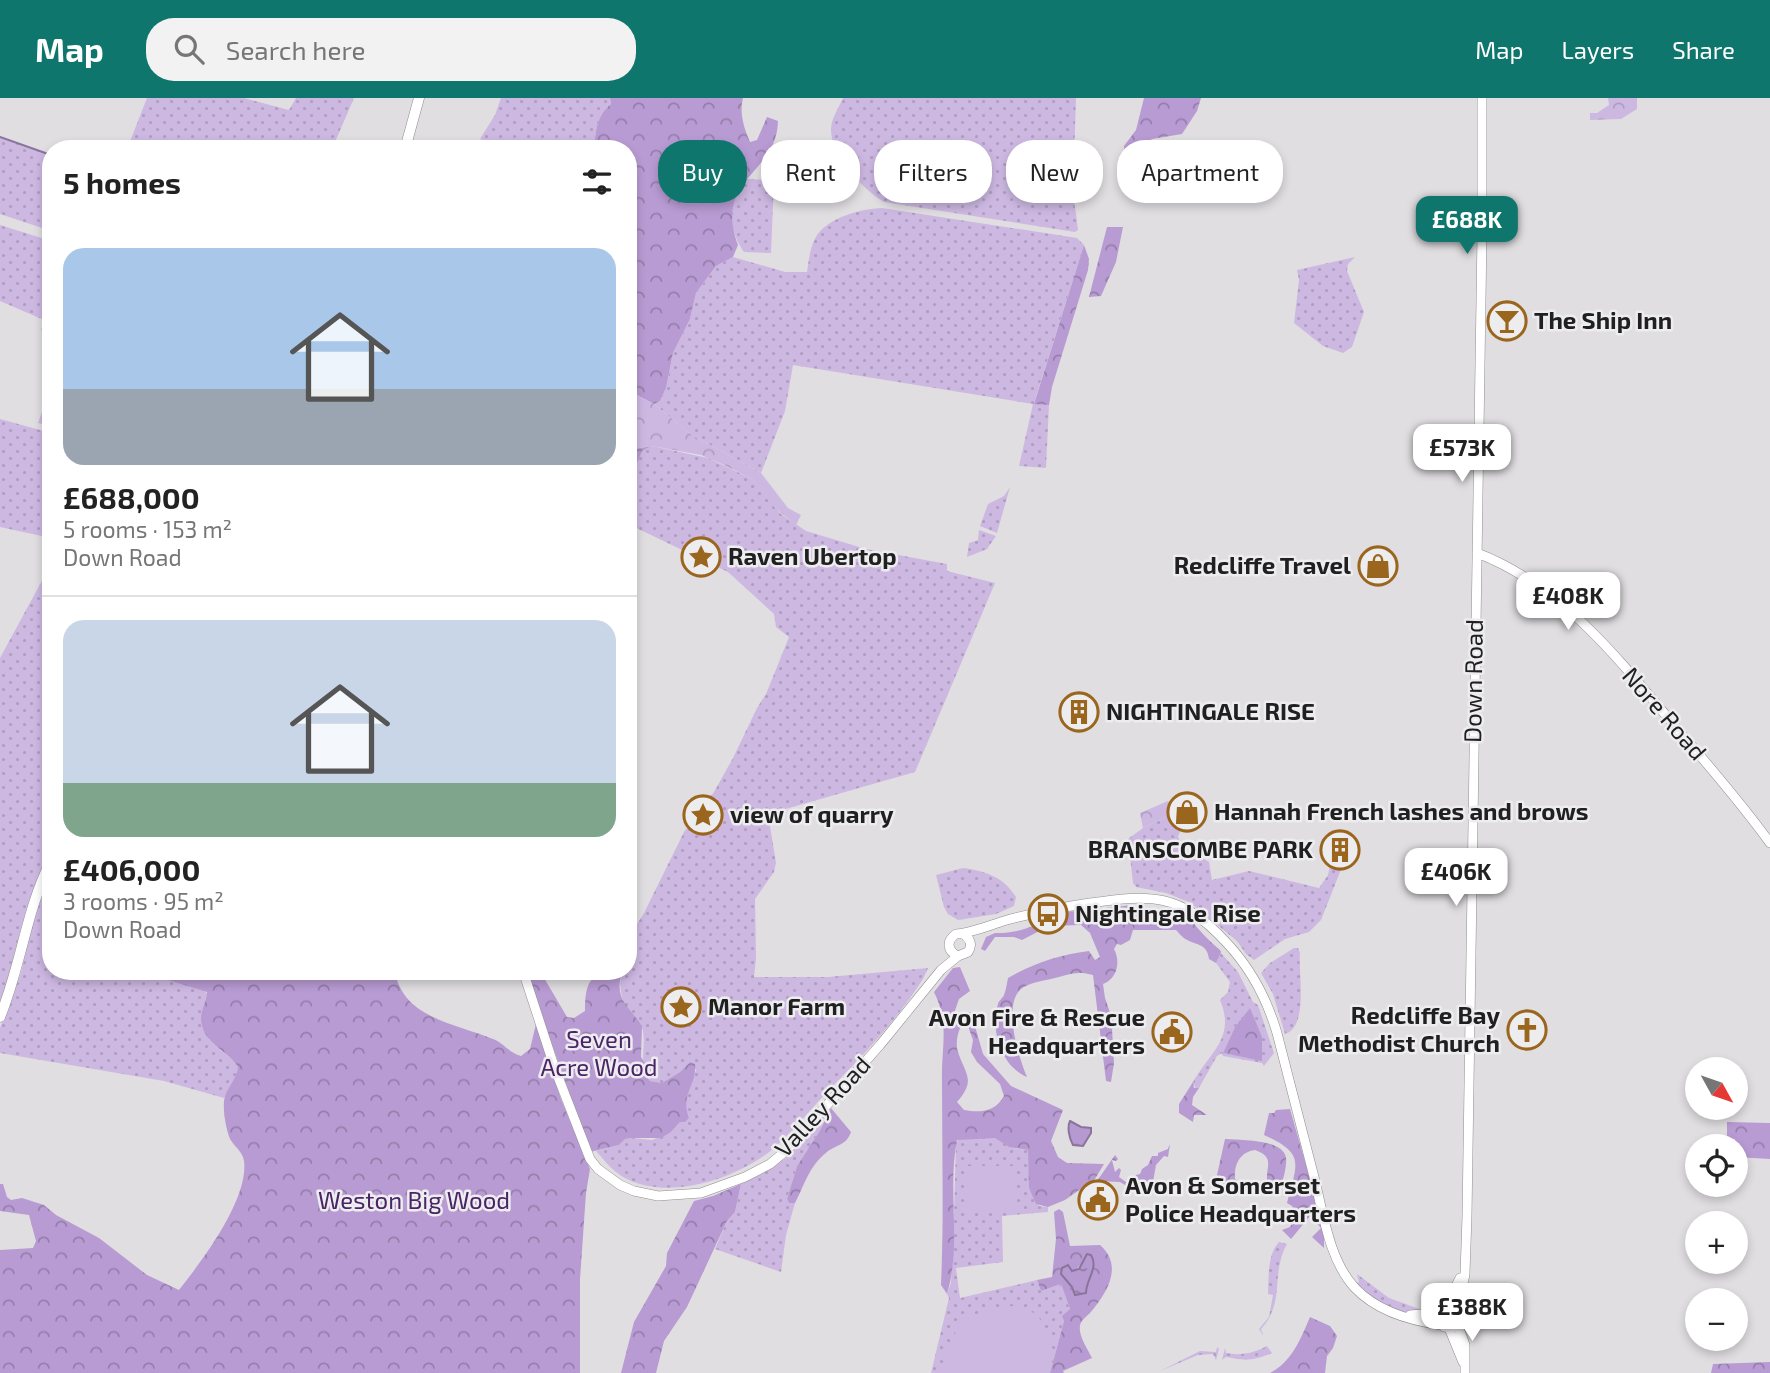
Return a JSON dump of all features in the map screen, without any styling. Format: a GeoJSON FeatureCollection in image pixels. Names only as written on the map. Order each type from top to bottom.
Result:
{"type":"FeatureCollection","features":[{"type":"Feature","properties":{"kind":"main road"},"geometry":{"type":"LineString","coordinates":[[407,140],[419,98]]}},
{"type":"Feature","properties":{"kind":"main road"},"geometry":{"type":"LineString","coordinates":[[0,1017],[15,978],[35,899],[42,882]]}},
{"type":"Feature","properties":{"kind":"street","name":"Down Road"},"geometry":{"type":"LineString","coordinates":[[1450,1326],[1461,1317],[1458,1309],[1466,1264],[1482,98]]}},
{"type":"Feature","properties":{"kind":"street","name":"Nore Road"},"geometry":{"type":"LineString","coordinates":[[1477,553],[1515,570],[1541,587],[1591,633],[1651,698],[1770,843]]}},
{"type":"Feature","properties":{"kind":"street"},"geometry":{"type":"LineString","coordinates":[[971,946],[969,939],[963,934],[972,929],[1028,914],[1146,897],[1167,900],[1187,909],[1220,935],[1255,981],[1274,1022],[1338,1261],[1352,1284],[1382,1308],[1450,1326]]}},
{"type":"Feature","properties":{"kind":"street","name":"Valley Road"},"geometry":{"type":"LineString","coordinates":[[954,952],[968,952],[989,925]]}},
{"type":"Feature","properties":{"kind":"street","name":"Valley Road"},"geometry":{"type":"LineString","coordinates":[[954,952],[950,939],[956,934],[963,934]]}},
{"type":"Feature","properties":{"kind":"street","name":"Valley Road"},"geometry":{"type":"LineString","coordinates":[[526,980],[555,1069],[590,1159],[602,1173],[620,1185],[646,1194],[672,1196],[722,1186],[745,1177],[780,1156],[880,1045],[954,952]]}},
{"type":"Feature","properties":{"kind":"street","name":"Down Road"},"geometry":{"type":"LineString","coordinates":[[1465,1372],[1465,1341],[1450,1326],[1438,1319],[1455,1292],[1466,1264]]}},
{"type":"Feature","properties":{"kind":"street"},"geometry":{"type":"LineString","coordinates":[[1401,1314],[1428,1314],[1450,1305],[1458,1309]]}},
{"type":"Feature","properties":{"kind":"green space"},"geometry":{"type":"Polygon","coordinates":[[[147,98],[244,98],[289,110],[296,98],[354,98],[336,140],[131,140],[147,98]]]}},
{"type":"Feature","properties":{"kind":"green space"},"geometry":{"type":"Polygon","coordinates":[[[501,98],[610,98],[611,104],[600,119],[595,140],[480,139],[495,115],[501,98]]]}},
{"type":"Feature","properties":{"kind":"green space"},"geometry":{"type":"Polygon","coordinates":[[[610,98],[743,98],[743,120],[750,142],[757,140],[767,117],[778,121],[775,140],[761,140],[761,162],[747,179],[747,140],[658,140],[658,203],[735,203],[732,222],[738,245],[733,257],[716,266],[696,293],[690,319],[673,353],[666,388],[660,401],[654,404],[637,395],[637,140],[595,140],[598,124],[611,104],[610,98]]]}},
{"type":"Feature","properties":{"kind":"green space"},"geometry":{"type":"Polygon","coordinates":[[[843,98],[1076,98],[1075,140],[1006,140],[1006,203],[1075,203],[1078,230],[1075,232],[890,203],[992,203],[992,140],[874,140],[874,194],[860,182],[860,140],[832,140],[831,125],[843,98]]]}},
{"type":"Feature","properties":{"kind":"green space"},"geometry":{"type":"Polygon","coordinates":[[[1144,98],[1201,98],[1197,111],[1182,134],[1151,140],[1128,140],[1136,130],[1144,98]]]}},
{"type":"Feature","properties":{"kind":"green space"},"geometry":{"type":"Polygon","coordinates":[[[1608,98],[1637,98],[1637,109],[1621,119],[1590,120],[1590,113],[1597,113],[1609,105],[1608,98]]]}},
{"type":"Feature","properties":{"kind":"green space"},"geometry":{"type":"Polygon","coordinates":[[[0,137],[42,152],[42,228],[0,214],[0,137]]]}},
{"type":"Feature","properties":{"kind":"green space"},"geometry":{"type":"Polygon","coordinates":[[[747,179],[761,180],[761,203],[773,203],[771,253],[744,252],[732,225],[733,205],[747,203],[747,179]]]}},
{"type":"Feature","properties":{"kind":"green space"},"geometry":{"type":"Polygon","coordinates":[[[882,208],[1077,238],[1084,245],[1034,403],[1049,405],[1046,468],[1019,466],[1033,404],[793,365],[785,411],[761,473],[692,435],[654,404],[660,401],[666,388],[673,353],[690,319],[696,293],[716,266],[733,257],[785,272],[807,272],[817,235],[830,223],[846,215],[882,208]]]}},
{"type":"Feature","properties":{"kind":"green space"},"geometry":{"type":"Polygon","coordinates":[[[0,225],[42,238],[42,319],[0,301],[0,225]]]}},
{"type":"Feature","properties":{"kind":"green space"},"geometry":{"type":"Polygon","coordinates":[[[1107,227],[1123,227],[1116,262],[1101,296],[1089,297],[1107,227]]]}},
{"type":"Feature","properties":{"kind":"green space"},"geometry":{"type":"Polygon","coordinates":[[[1084,245],[1089,259],[1088,270],[1052,387],[1049,405],[1034,404],[1084,245]]]}},
{"type":"Feature","properties":{"kind":"green space"},"geometry":{"type":"Polygon","coordinates":[[[1355,257],[1348,264],[1347,271],[1364,312],[1352,347],[1343,353],[1323,346],[1294,323],[1299,280],[1297,270],[1355,257]]]}},
{"type":"Feature","properties":{"kind":"green space"},"geometry":{"type":"Polygon","coordinates":[[[637,395],[654,404],[692,435],[761,473],[788,508],[801,515],[796,525],[774,507],[752,479],[701,455],[652,446],[637,448],[637,395]]]}},
{"type":"Feature","properties":{"kind":"green space"},"geometry":{"type":"Polygon","coordinates":[[[0,419],[42,431],[42,536],[0,527],[0,419]]]}},
{"type":"Feature","properties":{"kind":"green space"},"geometry":{"type":"Polygon","coordinates":[[[652,446],[708,458],[752,479],[781,514],[806,531],[866,549],[947,564],[947,571],[995,583],[915,772],[768,814],[776,863],[774,872],[755,899],[754,977],[828,977],[928,968],[923,979],[878,1038],[791,1132],[768,1153],[718,1179],[662,1188],[627,1179],[596,1151],[619,1145],[625,1139],[652,1140],[671,1132],[680,1122],[689,1118],[686,1099],[696,1070],[690,1062],[662,1083],[650,1081],[643,1062],[642,1029],[626,1008],[621,980],[637,980],[637,924],[684,832],[714,792],[733,758],[766,694],[789,637],[776,627],[774,614],[728,572],[637,528],[637,464],[642,451],[652,446]]]}},
{"type":"Feature","properties":{"kind":"green space"},"geometry":{"type":"Polygon","coordinates":[[[652,446],[642,451],[637,464],[637,448],[652,446]]]}},
{"type":"Feature","properties":{"kind":"green space"},"geometry":{"type":"Polygon","coordinates":[[[1010,487],[997,533],[980,526],[988,504],[1004,496],[1010,487]]]}},
{"type":"Feature","properties":{"kind":"green space"},"geometry":{"type":"Polygon","coordinates":[[[979,530],[996,536],[987,549],[967,557],[969,543],[978,540],[979,530]]]}},
{"type":"Feature","properties":{"kind":"green space"},"geometry":{"type":"Polygon","coordinates":[[[42,581],[42,873],[27,907],[0,1006],[0,658],[42,581]]]}},
{"type":"Feature","properties":{"kind":"green space"},"geometry":{"type":"Polygon","coordinates":[[[1168,801],[1173,813],[1143,828],[1140,813],[1168,801]]]}},
{"type":"Feature","properties":{"kind":"green space"},"geometry":{"type":"Polygon","coordinates":[[[1173,813],[1186,861],[1201,857],[1209,862],[1212,880],[1249,871],[1319,888],[1328,875],[1333,851],[1344,854],[1340,872],[1321,920],[1309,932],[1285,939],[1254,960],[1237,941],[1189,902],[1166,893],[1136,887],[1133,883],[1128,839],[1173,813]]]}},
{"type":"Feature","properties":{"kind":"green space"},"geometry":{"type":"Polygon","coordinates":[[[963,868],[986,873],[1006,884],[1016,897],[1014,906],[996,914],[958,920],[948,914],[936,875],[963,868]]]}},
{"type":"Feature","properties":{"kind":"green space"},"geometry":{"type":"Polygon","coordinates":[[[42,898],[42,980],[178,980],[203,989],[208,995],[204,1017],[207,1036],[238,1067],[237,1075],[224,1098],[164,1081],[0,1053],[0,1028],[21,973],[33,920],[42,898]]]}},
{"type":"Feature","properties":{"kind":"green space"},"geometry":{"type":"Polygon","coordinates":[[[1132,905],[1134,917],[1141,909],[1149,912],[1163,909],[1169,915],[1191,920],[1220,950],[1216,963],[1209,959],[1203,947],[1184,938],[1176,930],[1133,930],[1130,940],[1121,945],[1117,944],[1114,949],[1116,969],[1112,978],[1103,984],[1115,1027],[1112,1029],[1114,1063],[1111,1082],[1106,1081],[1093,975],[1072,974],[1024,987],[1015,997],[1012,1019],[1027,1077],[1018,1072],[1004,1056],[997,1035],[996,1014],[1008,978],[1047,960],[1067,955],[1089,951],[1095,960],[1100,957],[1090,933],[1081,925],[1049,926],[1022,940],[995,937],[985,951],[981,949],[986,937],[1032,926],[1048,914],[1132,905]]]}},
{"type":"Feature","properties":{"kind":"green space"},"geometry":{"type":"Polygon","coordinates":[[[1298,948],[1300,953],[1300,1010],[1292,1029],[1285,1034],[1273,994],[1261,973],[1270,963],[1298,948]]]}},
{"type":"Feature","properties":{"kind":"green space"},"geometry":{"type":"Polygon","coordinates":[[[1220,952],[1238,972],[1253,1002],[1258,1005],[1274,1053],[1264,1066],[1262,1063],[1223,1056],[1222,1053],[1217,1056],[1196,1089],[1193,1082],[1219,1044],[1225,1025],[1220,1000],[1228,992],[1230,982],[1216,963],[1220,952]],[[1250,1009],[1235,1027],[1223,1053],[1261,1060],[1255,1022],[1250,1009]]]}},
{"type":"Feature","properties":{"kind":"green space"},"geometry":{"type":"Polygon","coordinates":[[[960,967],[970,991],[959,999],[952,1019],[955,1023],[962,1015],[971,1012],[983,1054],[1011,1086],[1063,1110],[1051,1141],[1058,1157],[1067,1163],[1104,1164],[1095,1179],[1065,1200],[1048,1207],[1036,1204],[1029,1188],[1028,1150],[1009,1147],[995,1138],[957,1140],[953,1178],[953,1256],[947,1294],[941,1285],[944,1036],[942,1015],[934,992],[953,968],[960,967]],[[970,1013],[957,1038],[957,1050],[968,1083],[957,1102],[964,1110],[987,1110],[1004,1096],[1000,1084],[977,1062],[971,1052],[973,1040],[969,1029],[970,1013]]]}},
{"type":"Feature","properties":{"kind":"green space","name":"Weston Big Wood"},"geometry":{"type":"Polygon","coordinates":[[[168,980],[398,980],[408,999],[420,1009],[433,1017],[497,1041],[521,1056],[530,1049],[536,1024],[561,1099],[590,1169],[580,1279],[580,1373],[0,1373],[0,1250],[33,1248],[36,1241],[29,1215],[0,1211],[0,1184],[3,1184],[7,1197],[11,1200],[22,1198],[44,1205],[56,1215],[99,1238],[147,1275],[179,1290],[200,1263],[232,1211],[244,1176],[244,1161],[229,1135],[224,1105],[238,1067],[210,1041],[203,1028],[201,1015],[207,992],[168,980]]]}},
{"type":"Feature","properties":{"kind":"green space","name":"Seven Acre Wood"},"geometry":{"type":"Polygon","coordinates":[[[529,980],[545,980],[567,1017],[574,1018],[585,1011],[586,992],[592,980],[620,980],[621,996],[642,1026],[641,1057],[648,1067],[646,1075],[650,1081],[662,1083],[690,1062],[695,1064],[694,1078],[686,1102],[689,1118],[685,1122],[680,1122],[661,1138],[625,1139],[619,1145],[590,1152],[529,980]]]}},
{"type":"Feature","properties":{"kind":"green space"},"geometry":{"type":"Polygon","coordinates":[[[1250,1008],[1262,1037],[1262,1061],[1223,1053],[1235,1027],[1250,1008]]]}},
{"type":"Feature","properties":{"kind":"green space"},"geometry":{"type":"Polygon","coordinates":[[[1193,1082],[1194,1088],[1199,1088],[1193,1097],[1192,1105],[1207,1115],[1194,1115],[1193,1122],[1179,1113],[1179,1104],[1193,1082]]]}},
{"type":"Feature","properties":{"kind":"green space"},"geometry":{"type":"Polygon","coordinates":[[[831,1108],[851,1132],[849,1137],[816,1163],[795,1203],[789,1203],[787,1199],[797,1166],[831,1108]]]}},
{"type":"Feature","properties":{"kind":"green space"},"geometry":{"type":"Polygon","coordinates":[[[1290,1109],[1324,1228],[1324,1248],[1312,1237],[1321,1228],[1310,1216],[1291,1239],[1282,1230],[1290,1227],[1296,1217],[1292,1206],[1287,1203],[1294,1178],[1295,1161],[1287,1148],[1264,1135],[1269,1113],[1290,1109]]]}},
{"type":"Feature","properties":{"kind":"green space"},"geometry":{"type":"Polygon","coordinates":[[[827,1113],[819,1132],[797,1166],[787,1199],[789,1203],[795,1203],[786,1235],[781,1272],[715,1249],[727,1221],[735,1212],[741,1184],[786,1158],[827,1113]]]}},
{"type":"Feature","properties":{"kind":"green space"},"geometry":{"type":"Polygon","coordinates":[[[1727,1122],[1770,1123],[1770,1159],[1748,1158],[1748,1134],[1727,1134],[1727,1122]]]}},
{"type":"Feature","properties":{"kind":"green space"},"geometry":{"type":"Polygon","coordinates":[[[961,1138],[995,1138],[1013,1148],[1028,1150],[1030,1154],[1029,1188],[1039,1206],[1048,1207],[1048,1212],[1002,1216],[1003,1262],[956,1268],[960,1298],[1037,1280],[1041,1291],[1061,1284],[1070,1309],[1063,1316],[1050,1373],[931,1373],[951,1283],[956,1142],[961,1138]]]}},
{"type":"Feature","properties":{"kind":"green space"},"geometry":{"type":"Polygon","coordinates":[[[1225,1139],[1260,1142],[1278,1147],[1286,1158],[1280,1192],[1267,1180],[1267,1159],[1255,1150],[1245,1153],[1239,1160],[1235,1179],[1247,1188],[1257,1188],[1262,1184],[1272,1190],[1273,1195],[1215,1184],[1225,1139]]]}},
{"type":"Feature","properties":{"kind":"green space"},"geometry":{"type":"Polygon","coordinates":[[[1170,1144],[1168,1157],[1164,1156],[1156,1165],[1153,1182],[1147,1188],[1130,1188],[1120,1182],[1097,1181],[1115,1155],[1118,1159],[1112,1160],[1115,1172],[1119,1168],[1119,1177],[1126,1182],[1133,1180],[1148,1165],[1152,1156],[1158,1156],[1158,1153],[1168,1149],[1170,1144]]]}},
{"type":"Feature","properties":{"kind":"green space"},"geometry":{"type":"Polygon","coordinates":[[[968,1166],[1016,1166],[1016,1211],[967,1210],[968,1166]]]}},
{"type":"Feature","properties":{"kind":"green space"},"geometry":{"type":"Polygon","coordinates":[[[741,1184],[735,1212],[727,1221],[687,1307],[664,1341],[656,1373],[621,1373],[634,1322],[666,1266],[667,1253],[694,1201],[741,1184]]]}},
{"type":"Feature","properties":{"kind":"green space"},"geometry":{"type":"Polygon","coordinates":[[[1059,1209],[1063,1212],[1070,1246],[1100,1245],[1107,1253],[1112,1270],[1102,1297],[1080,1324],[1082,1338],[1092,1358],[1063,1371],[1064,1373],[1050,1373],[1064,1321],[1062,1316],[1070,1309],[1061,1284],[1041,1291],[1037,1280],[1052,1277],[1056,1239],[1054,1212],[1059,1209]],[[1085,1259],[1075,1271],[1068,1265],[1062,1268],[1075,1295],[1086,1293],[1086,1284],[1094,1267],[1085,1259]]]}},
{"type":"Feature","properties":{"kind":"green space"},"geometry":{"type":"Polygon","coordinates":[[[1279,1242],[1287,1244],[1279,1266],[1273,1309],[1269,1319],[1261,1329],[1263,1335],[1259,1329],[1269,1317],[1273,1295],[1268,1294],[1269,1274],[1275,1247],[1279,1242]]]}},
{"type":"Feature","properties":{"kind":"green space"},"geometry":{"type":"Polygon","coordinates":[[[1357,1274],[1389,1298],[1425,1311],[1406,1312],[1388,1307],[1357,1283],[1357,1274]]]}},
{"type":"Feature","properties":{"kind":"green space"},"geometry":{"type":"Polygon","coordinates":[[[1018,1306],[1037,1316],[1043,1323],[1050,1352],[1048,1373],[943,1373],[952,1340],[962,1324],[984,1311],[1018,1306]]]}},
{"type":"Feature","properties":{"kind":"green space"},"geometry":{"type":"Polygon","coordinates":[[[1310,1317],[1330,1326],[1337,1336],[1327,1356],[1325,1373],[1270,1373],[1290,1356],[1310,1317]]]}},
{"type":"Feature","properties":{"kind":"green space"},"geometry":{"type":"Polygon","coordinates":[[[1267,1346],[1272,1353],[1259,1358],[1245,1360],[1226,1357],[1222,1360],[1225,1348],[1226,1353],[1242,1354],[1267,1346]]]}},
{"type":"Feature","properties":{"kind":"green space"},"geometry":{"type":"Polygon","coordinates":[[[1217,1347],[1219,1349],[1216,1360],[1213,1354],[1198,1355],[1160,1371],[1200,1351],[1216,1352],[1217,1347]]]}},
{"type":"Feature","properties":{"kind":"green space"},"geometry":{"type":"Polygon","coordinates":[[[1770,1362],[1770,1373],[1711,1373],[1713,1364],[1770,1362]]]}},
{"type":"Feature","properties":{"kind":"water"},"geometry":{"type":"Polygon","coordinates":[[[1070,1121],[1081,1127],[1091,1128],[1083,1146],[1073,1145],[1069,1133],[1070,1121]]]}},
{"type":"Feature","properties":{"kind":"water"},"geometry":{"type":"Polygon","coordinates":[[[1087,1254],[1091,1255],[1094,1264],[1086,1293],[1075,1295],[1061,1274],[1062,1268],[1068,1265],[1072,1271],[1079,1269],[1087,1254]]]}},
{"type":"Feature","properties":{"kind":"waterway"},"geometry":{"type":"LineString","coordinates":[[0,137],[42,152]]}},
{"type":"Feature","properties":{"kind":"place","name":"The Ship Inn"},"geometry":{"type":"Point","coordinates":[1507,321]}},
{"type":"Feature","properties":{"kind":"place","name":"Raven Ubertop"},"geometry":{"type":"Point","coordinates":[701,557]}},
{"type":"Feature","properties":{"kind":"place","name":"Redcliffe Travel"},"geometry":{"type":"Point","coordinates":[1378,566]}},
{"type":"Feature","properties":{"kind":"place","name":"NIGHTINGALE RISE"},"geometry":{"type":"Point","coordinates":[1079,712]}},
{"type":"Feature","properties":{"kind":"place","name":"Hannah French lashes and brows"},"geometry":{"type":"Point","coordinates":[1187,812]}},
{"type":"Feature","properties":{"kind":"place","name":"view of quarry"},"geometry":{"type":"Point","coordinates":[703,815]}},
{"type":"Feature","properties":{"kind":"place","name":"BRANSCOMBE PARK"},"geometry":{"type":"Point","coordinates":[1340,850]}},
{"type":"Feature","properties":{"kind":"place","name":"Nightingale Rise"},"geometry":{"type":"Point","coordinates":[1048,914]}},
{"type":"Feature","properties":{"kind":"place","name":"Manor Farm"},"geometry":{"type":"Point","coordinates":[681,1007]}},
{"type":"Feature","properties":{"kind":"place","name":"Redcliffe Bay Methodist Church"},"geometry":{"type":"Point","coordinates":[1527,1030]}},
{"type":"Feature","properties":{"kind":"place","name":"Avon Fire & Rescue Headquarters"},"geometry":{"type":"Point","coordinates":[1172,1032]}},
{"type":"Feature","properties":{"kind":"place","name":"Avon & Somerset Police Headquarters"},"geometry":{"type":"Point","coordinates":[1098,1200]}}]}
